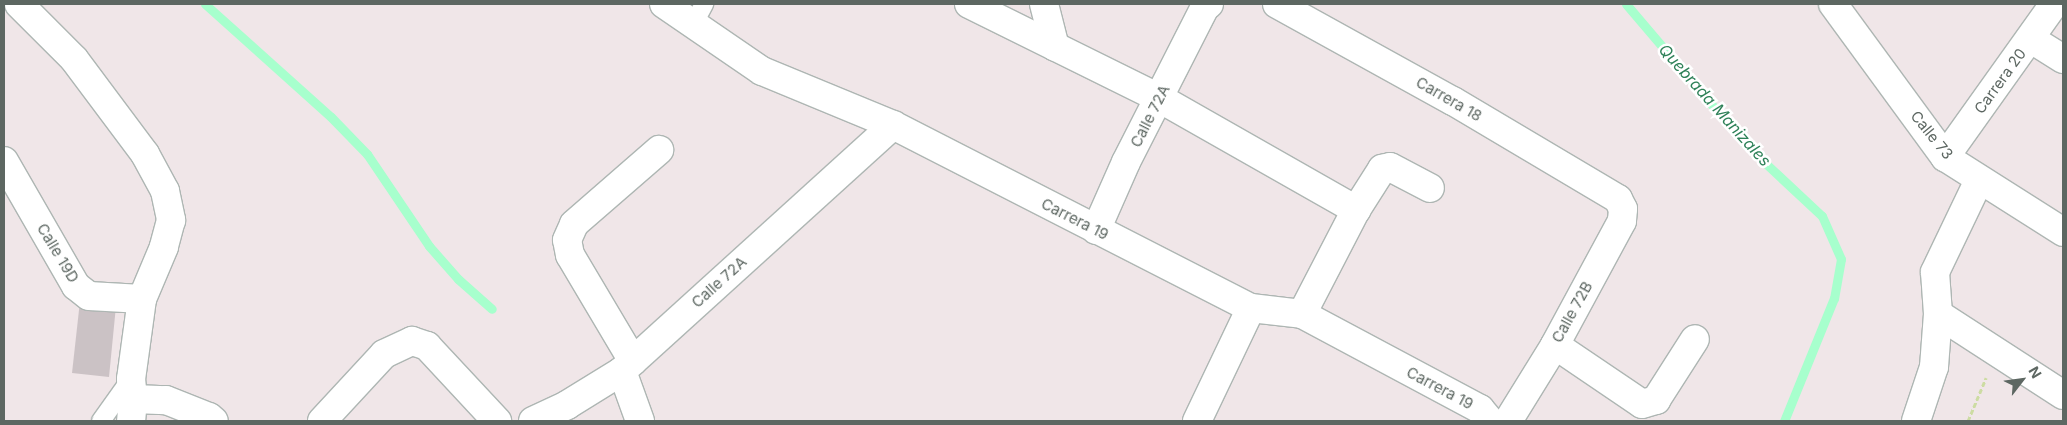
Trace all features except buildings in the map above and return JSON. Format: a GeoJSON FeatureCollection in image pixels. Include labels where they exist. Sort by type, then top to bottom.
{"type":"FeatureCollection","features":[{"type":"Feature","properties":{"kind":"street"},"geometry":{"type":"LineString","coordinates":[[18,4],[74,59],[145,154],[165,191],[171,220],[164,247],[142,299],[132,400],[166,400],[214,421]]}},
{"type":"Feature","properties":{"kind":"street","name":"Carrera 19"},"geometry":{"type":"LineString","coordinates":[[664,4],[699,14],[762,71],[893,125],[1251,308],[1302,314],[1480,409],[1490,421]]}},
{"type":"Feature","properties":{"kind":"street"},"geometry":{"type":"LineString","coordinates":[[969,4],[1159,98],[1356,210]]}},
{"type":"Feature","properties":{"kind":"street"},"geometry":{"type":"LineString","coordinates":[[1044,4],[1055,48]]}},
{"type":"Feature","properties":{"kind":"street","name":"Carrera 18"},"geometry":{"type":"LineString","coordinates":[[1277,4],[1453,101],[1618,198]]}},
{"type":"Feature","properties":{"kind":"street","name":"Calle 73"},"geometry":{"type":"LineString","coordinates":[[1833,4],[1945,157],[2063,232]]}},
{"type":"Feature","properties":{"kind":"street","name":"Carrera 20"},"geometry":{"type":"LineString","coordinates":[[1945,157],[2031,39],[2054,4]]}},
{"type":"Feature","properties":{"kind":"street","name":"Calle 72A"},"geometry":{"type":"LineString","coordinates":[[1096,230],[1126,162],[1205,5]]}},
{"type":"Feature","properties":{"kind":"street"},"geometry":{"type":"LineString","coordinates":[[2031,39],[2063,60]]}},
{"type":"Feature","properties":{"kind":"street","name":"Calle 72A"},"geometry":{"type":"LineString","coordinates":[[533,421],[567,405],[627,366],[893,125]]}},
{"type":"Feature","properties":{"kind":"street"},"geometry":{"type":"LineString","coordinates":[[640,421],[627,366],[570,255],[567,240],[574,224],[660,150]]}},
{"type":"Feature","properties":{"kind":"street","name":"Calle 19D"},"geometry":{"type":"LineString","coordinates":[[4,161],[76,286],[89,296],[142,299]]}},
{"type":"Feature","properties":{"kind":"street"},"geometry":{"type":"LineString","coordinates":[[1302,314],[1356,210],[1382,169],[1390,166],[1430,188]]}},
{"type":"Feature","properties":{"kind":"street"},"geometry":{"type":"LineString","coordinates":[[1916,421],[1934,367],[1938,314],[1935,272],[1979,180]]}},
{"type":"Feature","properties":{"kind":"street","name":"Calle 72B"},"geometry":{"type":"LineString","coordinates":[[1508,421],[1554,345],[1622,221],[1624,209],[1618,198]]}},
{"type":"Feature","properties":{"kind":"street"},"geometry":{"type":"LineString","coordinates":[[1197,421],[1251,308]]}},
{"type":"Feature","properties":{"kind":"street"},"geometry":{"type":"LineString","coordinates":[[1938,314],[2063,395]]}},
{"type":"Feature","properties":{"kind":"street"},"geometry":{"type":"LineString","coordinates":[[1554,345],[1642,404],[1656,400],[1695,339]]}},
{"type":"Feature","properties":{"kind":"street"},"geometry":{"type":"LineString","coordinates":[[322,421],[384,354],[412,341],[427,346],[497,421]]}},
{"type":"Feature","properties":{"kind":"lane"},"geometry":{"type":"LineString","coordinates":[[101,421],[132,400]]}},
{"type":"Feature","properties":{"kind":"path"},"geometry":{"type":"LineString","coordinates":[[1968,421],[1997,352]]}},
{"type":"Feature","properties":{"kind":"waterway"},"geometry":{"type":"LineString","coordinates":[[205,4],[331,117],[367,154],[429,246],[458,279],[492,309]]}},
{"type":"Feature","properties":{"kind":"waterway","name":"Quebrada Manizales"},"geometry":{"type":"LineString","coordinates":[[1626,4],[1746,145],[1822,216],[1841,259],[1834,298],[1784,421]]}}]}
